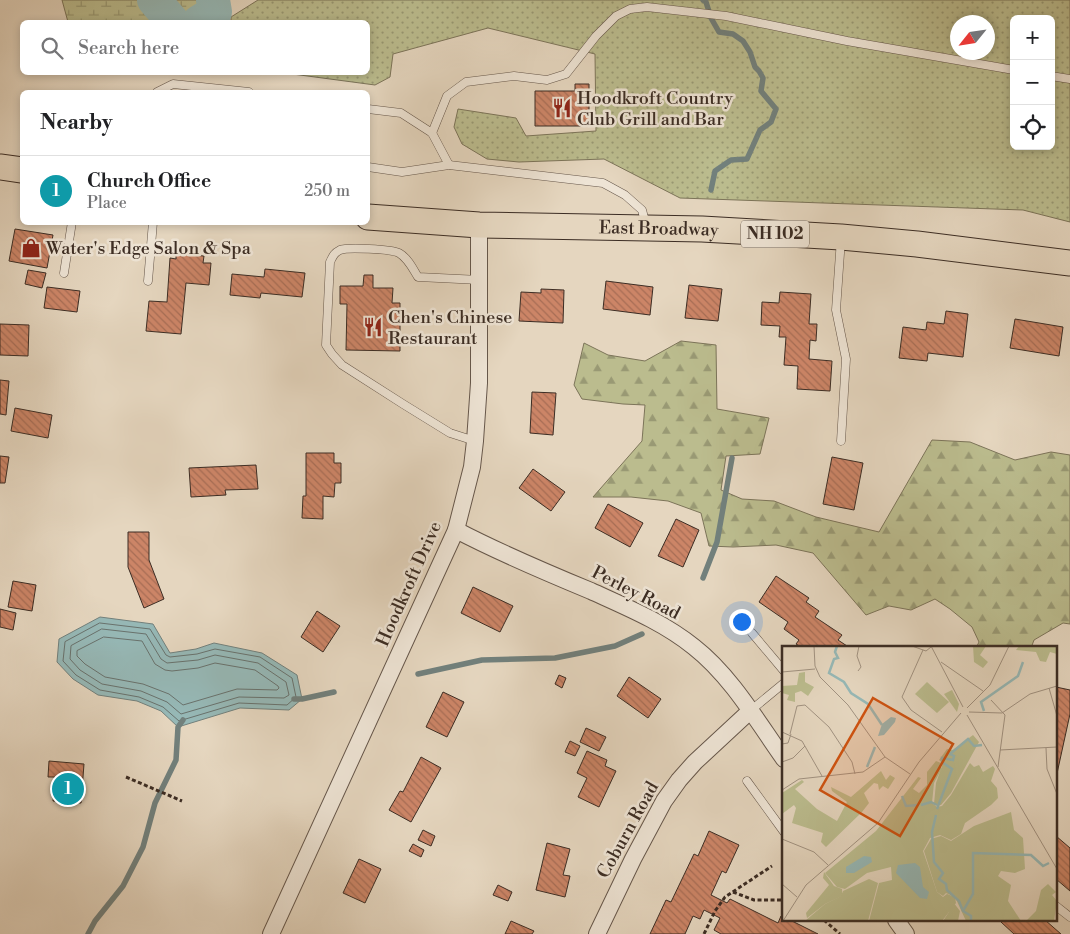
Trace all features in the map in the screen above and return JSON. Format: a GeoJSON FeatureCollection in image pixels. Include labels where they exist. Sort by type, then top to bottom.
{"type":"FeatureCollection","features":[{"type":"Feature","properties":{"kind":"main road"},"geometry":{"type":"LineString","coordinates":[[0,167],[20,170]]}},
{"type":"Feature","properties":{"kind":"main road","name":"East Broadway"},"geometry":{"type":"LineString","coordinates":[[370,217],[479,225],[702,229],[841,237],[917,244],[1070,263]]}},
{"type":"Feature","properties":{"kind":"street","name":"Hoodkroft Drive"},"geometry":{"type":"LineString","coordinates":[[271,934],[456,530],[472,467],[476,441],[479,383],[479,225]]}},
{"type":"Feature","properties":{"kind":"street","name":"Perley Road"},"geometry":{"type":"LineString","coordinates":[[456,530],[483,544],[628,608],[675,634],[694,647],[731,685],[782,756]]}},
{"type":"Feature","properties":{"kind":"street","name":"Coburn Road"},"geometry":{"type":"LineString","coordinates":[[597,934],[633,859],[664,801],[695,762],[750,711]]}},
{"type":"Feature","properties":{"kind":"street"},"geometry":{"type":"LineString","coordinates":[[897,922],[906,934]]}},
{"type":"Feature","properties":{"kind":"lane"},"geometry":{"type":"LineString","coordinates":[[432,133],[447,96],[466,82],[514,76],[547,80],[566,74],[596,36],[616,16],[630,9],[648,7],[726,16],[884,48],[1010,69]]}},
{"type":"Feature","properties":{"kind":"lane"},"geometry":{"type":"LineString","coordinates":[[1055,77],[1070,79]]}},
{"type":"Feature","properties":{"kind":"lane"},"geometry":{"type":"LineString","coordinates":[[161,90],[173,84],[230,90]]}},
{"type":"Feature","properties":{"kind":"lane"},"geometry":{"type":"LineString","coordinates":[[370,109],[401,113],[432,133],[448,166]]}},
{"type":"Feature","properties":{"kind":"lane"},"geometry":{"type":"LineString","coordinates":[[370,167],[402,172],[448,166],[603,183],[625,195],[642,210],[646,228]]}},
{"type":"Feature","properties":{"kind":"lane"},"geometry":{"type":"LineString","coordinates":[[64,273],[72,225]]}},
{"type":"Feature","properties":{"kind":"lane"},"geometry":{"type":"LineString","coordinates":[[148,281],[153,225]]}},
{"type":"Feature","properties":{"kind":"lane"},"geometry":{"type":"LineString","coordinates":[[841,237],[836,310],[846,359],[841,441]]}},
{"type":"Feature","properties":{"kind":"lane"},"geometry":{"type":"LineString","coordinates":[[476,441],[450,433],[395,399],[342,365],[326,345],[330,262],[334,253],[342,249],[398,252],[405,257],[418,278],[480,280]]}},
{"type":"Feature","properties":{"kind":"lane"},"geometry":{"type":"LineString","coordinates":[[752,633],[782,669]]}},
{"type":"Feature","properties":{"kind":"lane"},"geometry":{"type":"LineString","coordinates":[[750,711],[782,685]]}},
{"type":"Feature","properties":{"kind":"lane"},"geometry":{"type":"LineString","coordinates":[[747,781],[782,829]]}},
{"type":"Feature","properties":{"kind":"lane"},"geometry":{"type":"LineString","coordinates":[[1058,908],[1070,918]]}},
{"type":"Feature","properties":{"kind":"path"},"geometry":{"type":"LineString","coordinates":[[126,777],[182,801]]}},
{"type":"Feature","properties":{"kind":"path"},"geometry":{"type":"LineString","coordinates":[[704,934],[720,903],[772,866]]}},
{"type":"Feature","properties":{"kind":"path"},"geometry":{"type":"LineString","coordinates":[[733,892],[754,900],[782,900]]}},
{"type":"Feature","properties":{"kind":"path"},"geometry":{"type":"LineString","coordinates":[[826,922],[840,934]]}},
{"type":"Feature","properties":{"kind":"green space"},"geometry":{"type":"Polygon","coordinates":[[[62,0],[212,0],[210,20],[67,20],[62,0]]]}},
{"type":"Feature","properties":{"kind":"green space"},"geometry":{"type":"Polygon","coordinates":[[[258,0],[1070,0],[1070,222],[1023,210],[680,198],[604,159],[519,162],[487,159],[462,144],[454,127],[458,109],[516,118],[526,136],[596,131],[595,54],[488,28],[393,54],[390,77],[375,85],[300,75],[370,75],[370,20],[231,20],[231,17],[258,0]]]}},
{"type":"Feature","properties":{"kind":"green space"},"geometry":{"type":"Polygon","coordinates":[[[681,341],[716,345],[717,409],[769,418],[760,454],[726,456],[721,490],[742,499],[774,501],[816,517],[879,532],[932,440],[970,442],[1015,460],[1051,452],[1070,455],[1070,624],[1063,623],[1034,640],[1032,646],[977,646],[979,642],[972,627],[935,599],[911,610],[889,606],[866,615],[813,553],[776,545],[709,546],[701,513],[668,501],[631,497],[593,497],[642,441],[645,405],[582,399],[574,385],[584,343],[608,355],[645,361],[681,341]]]}},
{"type":"Feature","properties":{"kind":"water"},"geometry":{"type":"Polygon","coordinates":[[[100,617],[153,624],[170,653],[196,649],[214,643],[262,653],[297,675],[302,699],[289,710],[240,708],[178,727],[161,711],[137,701],[98,695],[73,679],[57,662],[59,639],[100,617]]]}},
{"type":"Feature","properties":{"kind":"building","name":"Hoodkroft Country Club Grill and Bar"},"geometry":{"type":"Polygon","coordinates":[[[575,84],[589,84],[589,126],[535,126],[535,91],[575,91],[575,84]]]}},
{"type":"Feature","properties":{"kind":"building","name":"Water's Edge Salon & Spa"},"geometry":{"type":"Polygon","coordinates":[[[15,229],[53,235],[47,268],[9,261],[15,229]]]}},
{"type":"Feature","properties":{"kind":"building"},"geometry":{"type":"Polygon","coordinates":[[[176,254],[204,256],[203,263],[211,263],[209,285],[186,283],[181,334],[146,331],[149,301],[167,302],[170,258],[176,259],[176,254]]]}},
{"type":"Feature","properties":{"kind":"building"},"geometry":{"type":"Polygon","coordinates":[[[265,269],[305,273],[302,297],[261,293],[260,298],[230,295],[232,274],[264,277],[265,269]]]}},
{"type":"Feature","properties":{"kind":"building"},"geometry":{"type":"Polygon","coordinates":[[[28,270],[46,273],[42,288],[25,284],[28,270]]]}},
{"type":"Feature","properties":{"kind":"building","name":"Chen's Chinese Restaurant"},"geometry":{"type":"Polygon","coordinates":[[[364,275],[373,275],[373,288],[393,288],[392,303],[400,303],[400,351],[346,350],[347,304],[340,304],[340,286],[363,286],[364,275]]]}},
{"type":"Feature","properties":{"kind":"building"},"geometry":{"type":"Polygon","coordinates":[[[606,281],[653,287],[650,315],[603,309],[606,281]]]}},
{"type":"Feature","properties":{"kind":"building"},"geometry":{"type":"Polygon","coordinates":[[[689,285],[722,289],[718,321],[685,318],[689,285]]]}},
{"type":"Feature","properties":{"kind":"building"},"geometry":{"type":"Polygon","coordinates":[[[47,287],[80,291],[77,312],[44,308],[47,287]]]}},
{"type":"Feature","properties":{"kind":"building"},"geometry":{"type":"Polygon","coordinates":[[[541,289],[564,290],[563,323],[519,321],[521,292],[541,293],[541,289]]]}},
{"type":"Feature","properties":{"kind":"building"},"geometry":{"type":"Polygon","coordinates":[[[780,292],[811,294],[809,324],[817,324],[816,341],[810,340],[809,359],[832,361],[830,391],[797,389],[798,366],[784,365],[786,337],[779,337],[780,326],[761,325],[762,302],[779,303],[780,292]]]}},
{"type":"Feature","properties":{"kind":"building"},"geometry":{"type":"Polygon","coordinates":[[[946,311],[968,314],[963,357],[928,353],[927,361],[899,358],[903,327],[926,330],[927,322],[944,324],[946,311]]]}},
{"type":"Feature","properties":{"kind":"building"},"geometry":{"type":"Polygon","coordinates":[[[1015,319],[1063,327],[1059,356],[1010,348],[1015,319]]]}},
{"type":"Feature","properties":{"kind":"building"},"geometry":{"type":"Polygon","coordinates":[[[0,324],[29,325],[28,356],[0,355],[0,324]]]}},
{"type":"Feature","properties":{"kind":"building"},"geometry":{"type":"Polygon","coordinates":[[[0,380],[9,381],[6,415],[0,414],[0,380]]]}},
{"type":"Feature","properties":{"kind":"building"},"geometry":{"type":"Polygon","coordinates":[[[532,392],[556,393],[553,435],[530,433],[532,392]]]}},
{"type":"Feature","properties":{"kind":"building"},"geometry":{"type":"Polygon","coordinates":[[[15,408],[52,415],[48,438],[11,431],[15,408]]]}},
{"type":"Feature","properties":{"kind":"building"},"geometry":{"type":"Polygon","coordinates":[[[306,453],[334,453],[334,463],[341,463],[341,483],[335,483],[334,497],[323,496],[323,519],[302,518],[303,496],[306,496],[306,453]]]}},
{"type":"Feature","properties":{"kind":"building"},"geometry":{"type":"Polygon","coordinates":[[[0,456],[9,457],[5,483],[0,483],[0,456]]]}},
{"type":"Feature","properties":{"kind":"building"},"geometry":{"type":"Polygon","coordinates":[[[832,457],[863,463],[854,510],[823,504],[832,457]]]}},
{"type":"Feature","properties":{"kind":"building"},"geometry":{"type":"Polygon","coordinates":[[[256,465],[258,489],[225,490],[226,495],[191,497],[189,468],[256,465]]]}},
{"type":"Feature","properties":{"kind":"building"},"geometry":{"type":"Polygon","coordinates":[[[533,469],[565,492],[551,511],[519,488],[533,469]]]}},
{"type":"Feature","properties":{"kind":"building"},"geometry":{"type":"Polygon","coordinates":[[[608,504],[643,523],[630,547],[595,528],[608,504]]]}},
{"type":"Feature","properties":{"kind":"building"},"geometry":{"type":"Polygon","coordinates":[[[676,519],[699,530],[683,567],[658,556],[676,519]]]}},
{"type":"Feature","properties":{"kind":"building"},"geometry":{"type":"Polygon","coordinates":[[[128,532],[149,532],[149,560],[164,599],[144,608],[128,567],[128,532]]]}},
{"type":"Feature","properties":{"kind":"building"},"geometry":{"type":"Polygon","coordinates":[[[776,576],[809,598],[806,602],[819,611],[815,617],[842,635],[838,640],[847,646],[800,646],[796,644],[799,640],[784,629],[788,622],[759,602],[776,576]]]}},
{"type":"Feature","properties":{"kind":"building"},"geometry":{"type":"Polygon","coordinates":[[[13,581],[36,585],[32,611],[8,607],[13,581]]]}},
{"type":"Feature","properties":{"kind":"building"},"geometry":{"type":"Polygon","coordinates":[[[473,587],[513,606],[500,632],[461,613],[473,587]]]}},
{"type":"Feature","properties":{"kind":"building"},"geometry":{"type":"Polygon","coordinates":[[[0,609],[16,613],[13,630],[0,627],[0,609]]]}},
{"type":"Feature","properties":{"kind":"building"},"geometry":{"type":"Polygon","coordinates":[[[317,611],[340,626],[323,652],[301,637],[317,611]]]}},
{"type":"Feature","properties":{"kind":"building"},"geometry":{"type":"Polygon","coordinates":[[[559,675],[566,678],[562,688],[555,684],[559,675]]]}},
{"type":"Feature","properties":{"kind":"building"},"geometry":{"type":"Polygon","coordinates":[[[629,677],[661,699],[648,718],[617,696],[629,677]]]}},
{"type":"Feature","properties":{"kind":"building"},"geometry":{"type":"Polygon","coordinates":[[[1058,687],[1070,690],[1070,714],[1058,769],[1058,687]]]}},
{"type":"Feature","properties":{"kind":"building"},"geometry":{"type":"Polygon","coordinates":[[[443,692],[464,702],[447,737],[426,727],[443,692]]]}},
{"type":"Feature","properties":{"kind":"building"},"geometry":{"type":"Polygon","coordinates":[[[586,728],[606,737],[599,751],[580,742],[586,728]]]}},
{"type":"Feature","properties":{"kind":"building"},"geometry":{"type":"Polygon","coordinates":[[[570,741],[580,746],[575,756],[565,752],[570,741]]]}},
{"type":"Feature","properties":{"kind":"building"},"geometry":{"type":"Polygon","coordinates":[[[587,751],[607,760],[605,766],[616,771],[599,807],[578,797],[587,778],[577,773],[587,751]]]}},
{"type":"Feature","properties":{"kind":"building"},"geometry":{"type":"Polygon","coordinates":[[[421,757],[441,768],[411,822],[389,810],[400,791],[403,792],[421,757]]]}},
{"type":"Feature","properties":{"kind":"building"},"geometry":{"type":"Polygon","coordinates":[[[49,761],[84,764],[81,803],[53,801],[55,777],[48,777],[49,761]]]}},
{"type":"Feature","properties":{"kind":"building"},"geometry":{"type":"Polygon","coordinates":[[[423,830],[435,836],[431,846],[418,840],[423,830]]]}},
{"type":"Feature","properties":{"kind":"building"},"geometry":{"type":"Polygon","coordinates":[[[709,831],[739,845],[726,873],[722,871],[711,895],[727,903],[730,899],[778,923],[782,916],[782,922],[794,922],[818,934],[721,934],[714,930],[720,918],[704,910],[700,919],[693,916],[685,934],[650,934],[666,900],[671,902],[694,854],[698,856],[709,831]]]}},
{"type":"Feature","properties":{"kind":"building"},"geometry":{"type":"Polygon","coordinates":[[[1058,838],[1070,848],[1070,891],[1058,881],[1058,838]]]}},
{"type":"Feature","properties":{"kind":"building"},"geometry":{"type":"Polygon","coordinates":[[[547,843],[570,849],[563,875],[570,876],[565,897],[536,890],[547,843]]]}},
{"type":"Feature","properties":{"kind":"building"},"geometry":{"type":"Polygon","coordinates":[[[413,844],[424,850],[421,857],[409,851],[413,844]]]}},
{"type":"Feature","properties":{"kind":"building"},"geometry":{"type":"Polygon","coordinates":[[[359,859],[381,869],[365,903],[343,893],[359,859]]]}},
{"type":"Feature","properties":{"kind":"building"},"geometry":{"type":"Polygon","coordinates":[[[498,885],[512,892],[508,901],[493,895],[498,885]]]}},
{"type":"Feature","properties":{"kind":"building"},"geometry":{"type":"Polygon","coordinates":[[[511,921],[534,931],[532,934],[505,934],[511,921]]]}},
{"type":"Feature","properties":{"kind":"building"},"geometry":{"type":"Polygon","coordinates":[[[1001,922],[1047,922],[1061,934],[1014,934],[1001,922]]]}},
{"type":"Feature","properties":{"kind":"waterway"},"geometry":{"type":"LineString","coordinates":[[154,0],[171,20]]}},
{"type":"Feature","properties":{"kind":"waterway"},"geometry":{"type":"LineString","coordinates":[[202,20],[215,12],[213,0]]}},
{"type":"Feature","properties":{"kind":"waterway"},"geometry":{"type":"LineString","coordinates":[[703,0],[706,2],[711,18],[719,32],[733,34],[743,41],[750,52],[755,67],[763,78],[761,91],[776,109],[771,122],[760,130],[747,159],[731,160],[715,171],[711,190]]}},
{"type":"Feature","properties":{"kind":"waterway"},"geometry":{"type":"LineString","coordinates":[[703,578],[717,542],[732,458]]}},
{"type":"Feature","properties":{"kind":"waterway"},"geometry":{"type":"LineString","coordinates":[[418,674],[482,660],[555,658],[615,646],[642,634]]}},
{"type":"Feature","properties":{"kind":"waterway"},"geometry":{"type":"LineString","coordinates":[[294,699],[334,692]]}},
{"type":"Feature","properties":{"kind":"waterway"},"geometry":{"type":"LineString","coordinates":[[88,934],[95,921],[123,886],[143,847],[155,803],[176,760],[178,727],[183,720]]}},
{"type":"Feature","properties":{"kind":"place","name":"Hoodkroft Country Club Grill and Bar"},"geometry":{"type":"Point","coordinates":[562,108]}},
{"type":"Feature","properties":{"kind":"place","name":"Water's Edge Salon & Spa"},"geometry":{"type":"Point","coordinates":[31,248]}},
{"type":"Feature","properties":{"kind":"place","name":"Chen's Chinese Restaurant"},"geometry":{"type":"Point","coordinates":[373,327]}},
{"type":"Feature","properties":{"kind":"place","name":"Church Office"},"geometry":{"type":"Point","coordinates":[68,789]}}]}
